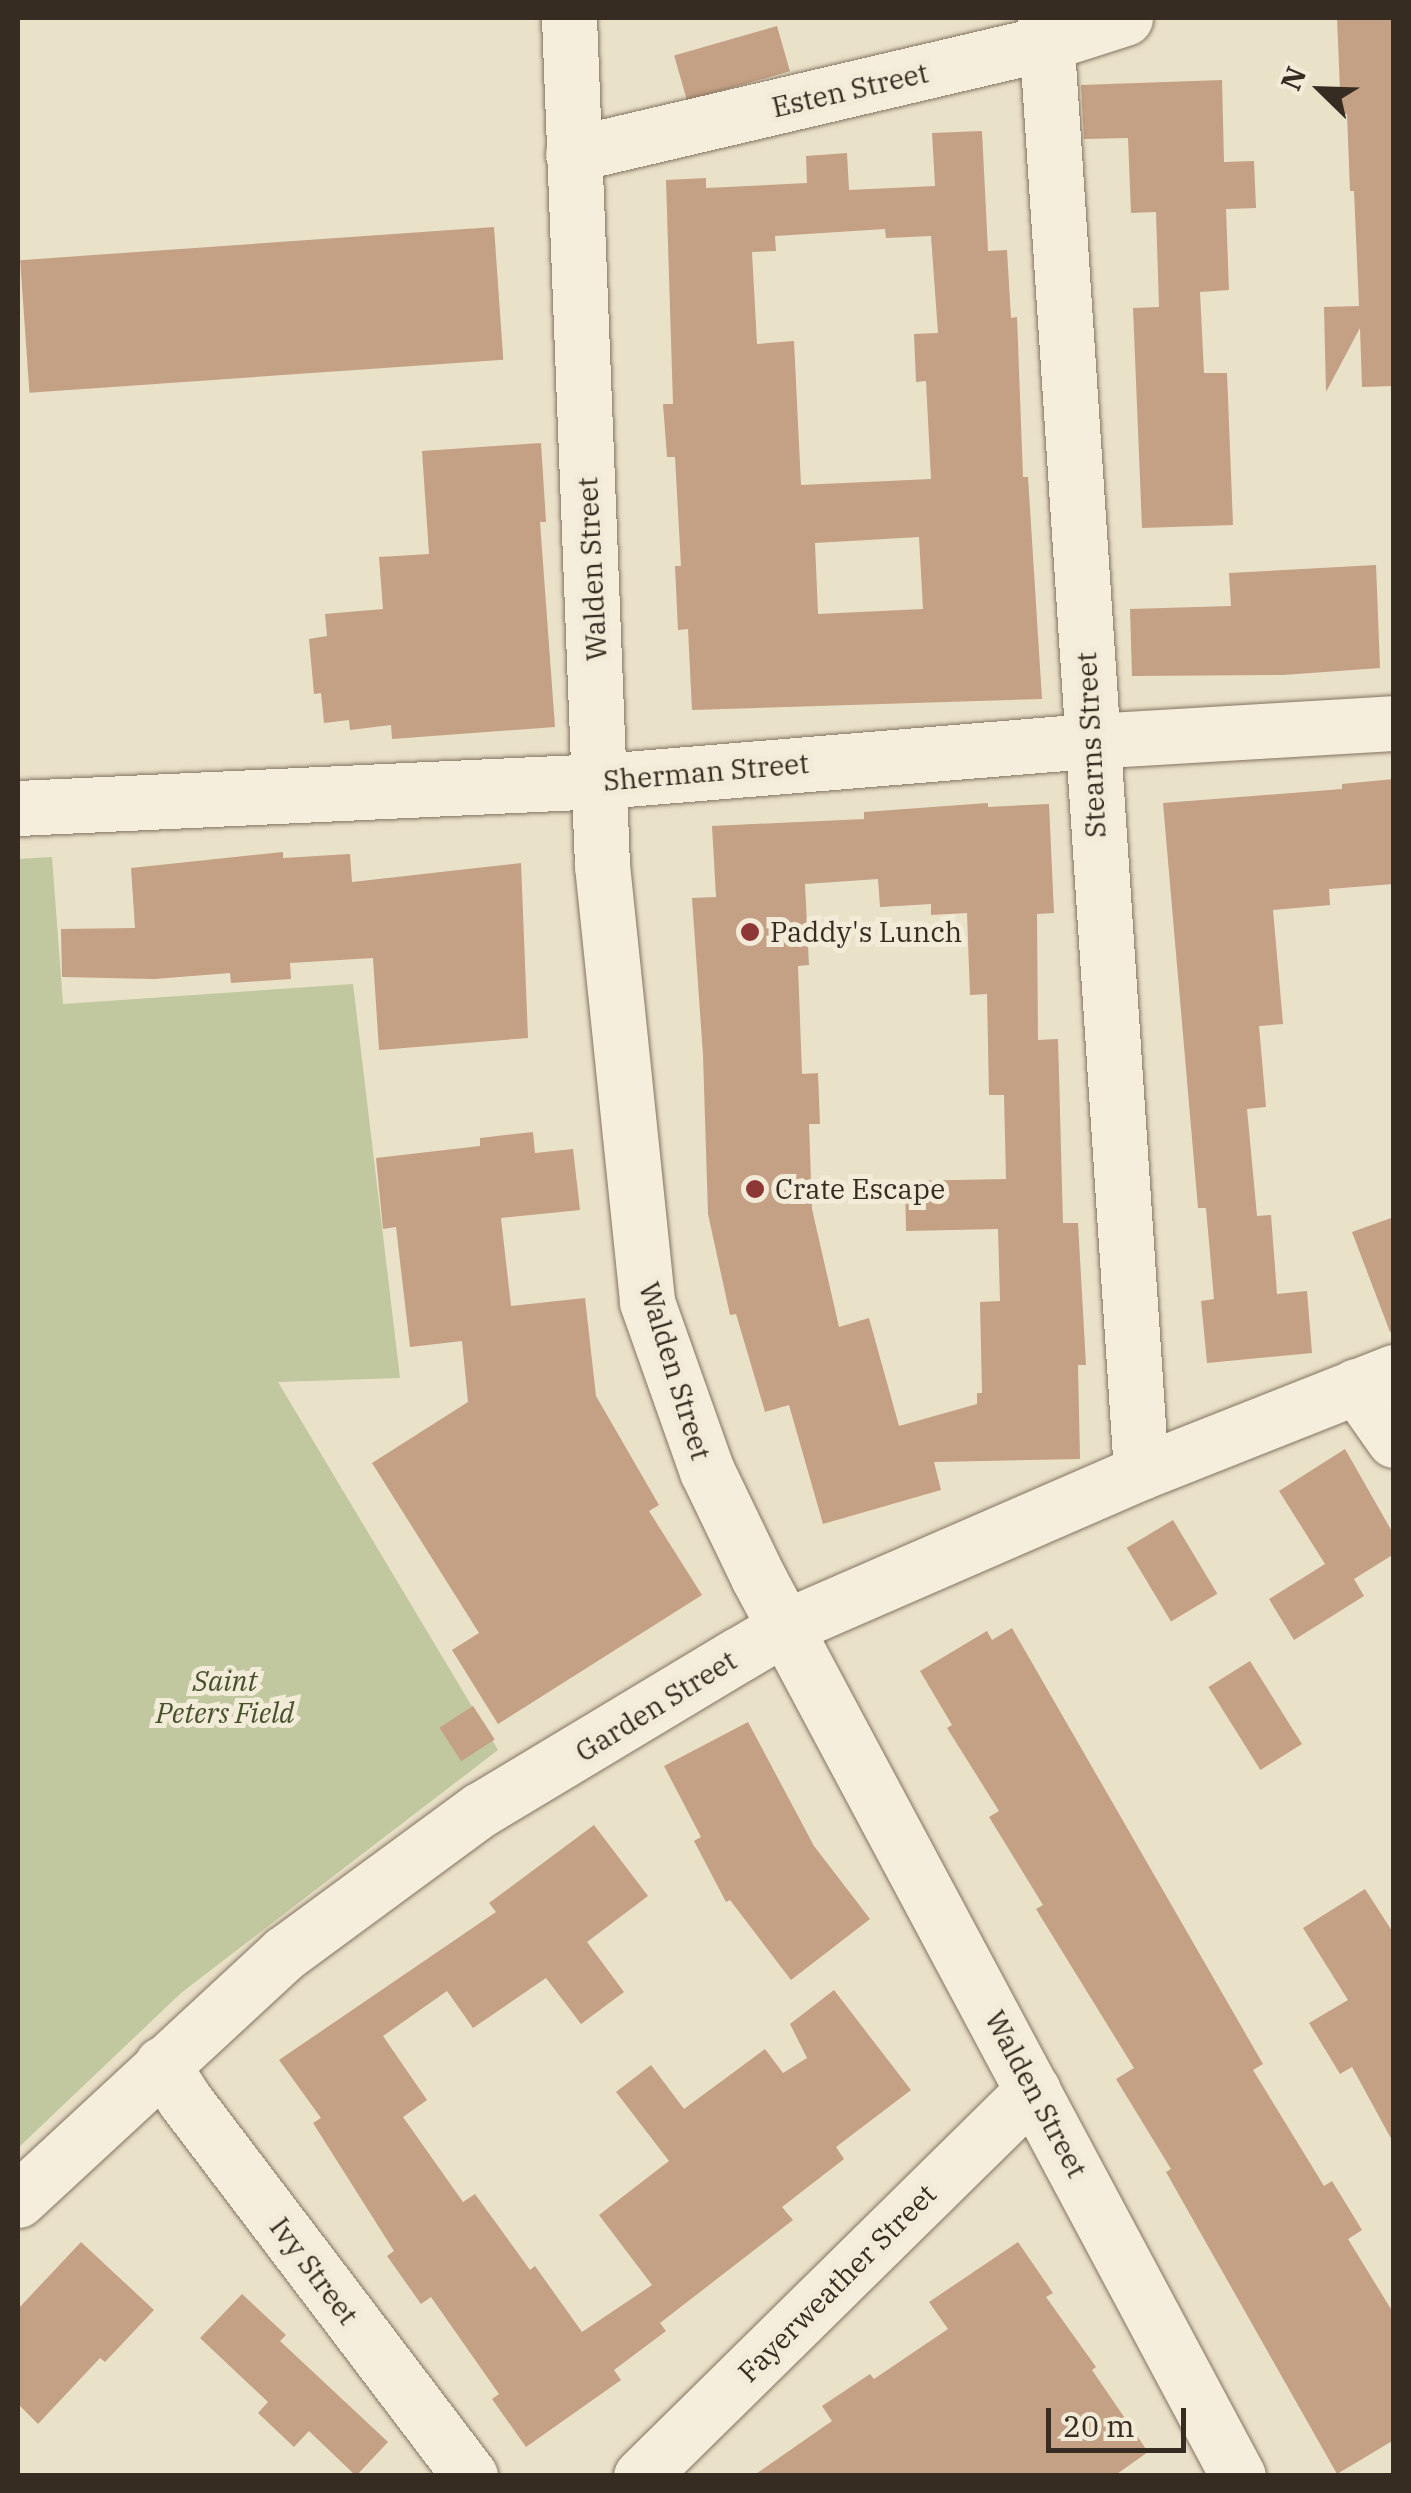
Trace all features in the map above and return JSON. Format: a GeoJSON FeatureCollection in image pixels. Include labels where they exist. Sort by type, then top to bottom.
{"type":"FeatureCollection","features":[{"type":"Feature","properties":{"kind":"street","name":"Walden Street"},"geometry":{"type":"LineString","coordinates":[[569,18],[602,781],[602,865],[648,1302],[707,1471],[1238,2476]]}},
{"type":"Feature","properties":{"kind":"street","name":"Esten Street"},"geometry":{"type":"LineString","coordinates":[[573,154],[1046,30],[1125,18]]}},
{"type":"Feature","properties":{"kind":"street","name":"Stearns Street"},"geometry":{"type":"LineString","coordinates":[[1046,30],[1141,1472]]}},
{"type":"Feature","properties":{"kind":"street","name":"Sherman Street"},"geometry":{"type":"LineString","coordinates":[[18,808],[602,781],[1091,741],[1394,723]]}},
{"type":"Feature","properties":{"kind":"street","name":"Garden Street"},"geometry":{"type":"LineString","coordinates":[[18,2200],[286,1952],[480,1810],[787,1626],[1141,1472],[1375,1379]]}},
{"type":"Feature","properties":{"kind":"street"},"geometry":{"type":"LineString","coordinates":[[1375,1379],[1394,1440]]}},
{"type":"Feature","properties":{"kind":"street","name":"Ivy Street"},"geometry":{"type":"LineString","coordinates":[[162,2064],[196,2115],[470,2476]]}},
{"type":"Feature","properties":{"kind":"street","name":"Fayerweather Street"},"geometry":{"type":"LineString","coordinates":[[641,2476],[1032,2090]]}},
{"type":"Feature","properties":{"kind":"green space","name":"Saint Peters Field"},"geometry":{"type":"Polygon","coordinates":[[[52,857],[63,1004],[353,984],[400,1378],[278,1382],[498,1750],[181,1993],[18,2148],[18,859],[52,857]]]}},
{"type":"Feature","properties":{"kind":"building"},"geometry":{"type":"Polygon","coordinates":[[[1337,18],[1394,18],[1394,386],[1362,387],[1360,328],[1326,392],[1324,307],[1359,306],[1354,191],[1350,191],[1347,114],[1341,114],[1337,18]]]}},
{"type":"Feature","properties":{"kind":"building"},"geometry":{"type":"Polygon","coordinates":[[[777,26],[790,71],[687,101],[674,55],[777,26]]]}},
{"type":"Feature","properties":{"kind":"building"},"geometry":{"type":"Polygon","coordinates":[[[1222,80],[1224,162],[1254,161],[1256,208],[1226,209],[1229,290],[1200,292],[1204,373],[1227,373],[1233,525],[1142,528],[1133,308],[1159,307],[1156,212],[1131,213],[1128,138],[1084,139],[1081,85],[1222,80]]]}},
{"type":"Feature","properties":{"kind":"building"},"geometry":{"type":"Polygon","coordinates":[[[982,131],[988,251],[1007,250],[1011,318],[1017,317],[1023,477],[1028,477],[1042,699],[692,710],[688,629],[678,630],[675,566],[681,566],[675,457],[667,457],[663,404],[673,404],[666,180],[706,178],[706,188],[807,183],[806,156],[847,153],[849,190],[935,186],[932,133],[982,131]],[[885,229],[775,236],[776,251],[752,252],[757,344],[794,341],[801,485],[931,479],[926,381],[916,382],[914,334],[938,333],[931,236],[886,238],[885,229]],[[919,537],[815,543],[818,614],[923,609],[919,537]]]}},
{"type":"Feature","properties":{"kind":"building"},"geometry":{"type":"Polygon","coordinates":[[[494,227],[503,360],[29,393],[20,260],[494,227]]]}},
{"type":"Feature","properties":{"kind":"building"},"geometry":{"type":"Polygon","coordinates":[[[541,443],[546,522],[540,522],[555,727],[392,739],[391,725],[350,730],[349,720],[324,723],[321,693],[314,694],[309,639],[327,636],[325,614],[383,609],[379,557],[429,554],[422,451],[541,443]]]}},
{"type":"Feature","properties":{"kind":"building"},"geometry":{"type":"Polygon","coordinates":[[[1376,565],[1380,668],[1283,675],[1132,676],[1130,609],[1231,606],[1229,573],[1376,565]]]}},
{"type":"Feature","properties":{"kind":"building"},"geometry":{"type":"Polygon","coordinates":[[[1394,779],[1394,884],[1329,889],[1330,905],[1273,910],[1283,1024],[1259,1026],[1266,1107],[1247,1109],[1257,1216],[1271,1215],[1277,1294],[1307,1291],[1312,1353],[1207,1363],[1201,1301],[1214,1299],[1206,1208],[1198,1208],[1163,803],[1342,789],[1342,784],[1394,779]]]}},
{"type":"Feature","properties":{"kind":"building"},"geometry":{"type":"Polygon","coordinates":[[[988,803],[988,807],[1049,804],[1054,913],[1037,914],[1038,1040],[1058,1039],[1063,1223],[1078,1223],[1086,1365],[1078,1365],[1080,1459],[934,1462],[941,1490],[823,1524],[789,1405],[765,1412],[736,1314],[730,1315],[708,1214],[703,1055],[692,898],[716,897],[712,826],[864,819],[864,812],[988,803]],[[878,879],[805,884],[809,965],[798,966],[802,1074],[818,1073],[820,1124],[809,1124],[812,1209],[839,1327],[869,1318],[899,1426],[977,1404],[977,1393],[982,1393],[980,1302],[1000,1301],[998,1229],[906,1231],[905,1181],[1006,1179],[1004,1095],[989,1095],[987,994],[970,995],[967,913],[931,915],[931,904],[880,907],[878,879]]]}},
{"type":"Feature","properties":{"kind":"building"},"geometry":{"type":"Polygon","coordinates":[[[283,852],[283,858],[350,854],[352,882],[521,863],[528,1038],[379,1050],[373,958],[290,963],[291,979],[231,983],[230,973],[154,979],[62,977],[61,929],[135,928],[131,868],[283,852]]]}},
{"type":"Feature","properties":{"kind":"building"},"geometry":{"type":"Polygon","coordinates":[[[533,1132],[535,1153],[573,1149],[580,1210],[501,1218],[511,1306],[585,1298],[596,1396],[659,1505],[649,1511],[702,1595],[498,1724],[452,1650],[479,1633],[372,1463],[468,1402],[462,1341],[410,1347],[396,1227],[383,1229],[376,1158],[480,1146],[480,1138],[533,1132]]]}},
{"type":"Feature","properties":{"kind":"building"},"geometry":{"type":"Polygon","coordinates":[[[1394,1217],[1394,1331],[1390,1332],[1352,1232],[1394,1217]]]}},
{"type":"Feature","properties":{"kind":"building"},"geometry":{"type":"Polygon","coordinates":[[[1345,1449],[1394,1535],[1394,1554],[1354,1579],[1364,1596],[1294,1640],[1269,1599],[1325,1564],[1279,1491],[1345,1449]]]}},
{"type":"Feature","properties":{"kind":"building"},"geometry":{"type":"Polygon","coordinates":[[[1173,1520],[1217,1594],[1171,1622],[1127,1548],[1173,1520]]]}},
{"type":"Feature","properties":{"kind":"building"},"geometry":{"type":"Polygon","coordinates":[[[1012,1628],[1263,2064],[1253,2070],[1324,2186],[1332,2181],[1362,2230],[1348,2239],[1394,2314],[1394,2440],[1337,2474],[1166,2172],[1171,2169],[1116,2079],[1134,2068],[1036,1909],[1043,1905],[989,1817],[999,1811],[947,1728],[952,1725],[920,1671],[987,1631],[992,1640],[1012,1628]]]}},
{"type":"Feature","properties":{"kind":"building"},"geometry":{"type":"Polygon","coordinates":[[[1250,1661],[1302,1744],[1260,1770],[1208,1687],[1250,1661]]]}},
{"type":"Feature","properties":{"kind":"building"},"geometry":{"type":"Polygon","coordinates":[[[473,1706],[495,1740],[461,1761],[439,1728],[473,1706]]]}},
{"type":"Feature","properties":{"kind":"building"},"geometry":{"type":"Polygon","coordinates":[[[748,1722],[814,1846],[870,1919],[791,1980],[730,1900],[726,1902],[694,1841],[701,1837],[664,1766],[748,1722]]]}},
{"type":"Feature","properties":{"kind":"building"},"geometry":{"type":"Polygon","coordinates":[[[594,1825],[648,1896],[587,1942],[624,1992],[581,2024],[546,1978],[473,2028],[447,1991],[383,2036],[427,2100],[403,2117],[463,2202],[475,2194],[530,2270],[535,2266],[582,2332],[652,2285],[599,2215],[669,2161],[616,2092],[651,2065],[684,2109],[765,2049],[783,2073],[807,2058],[790,2024],[834,1990],[911,2090],[836,2147],[844,2159],[782,2207],[793,2220],[660,2323],[666,2331],[614,2370],[621,2380],[526,2447],[492,2399],[499,2394],[431,2297],[421,2304],[387,2256],[394,2251],[313,2123],[321,2118],[279,2060],[496,1912],[489,1903],[594,1825]]]}},
{"type":"Feature","properties":{"kind":"building"},"geometry":{"type":"Polygon","coordinates":[[[1365,1889],[1394,1934],[1394,2144],[1352,2067],[1340,2074],[1309,2023],[1348,2000],[1303,1928],[1365,1889]]]}},
{"type":"Feature","properties":{"kind":"building"},"geometry":{"type":"Polygon","coordinates":[[[81,2242],[154,2310],[105,2362],[100,2358],[38,2424],[18,2404],[18,2309],[81,2242]]]}},
{"type":"Feature","properties":{"kind":"building"},"geometry":{"type":"Polygon","coordinates":[[[1018,2242],[1053,2293],[1046,2297],[1096,2367],[1092,2370],[1148,2452],[1114,2476],[753,2476],[832,2421],[822,2406],[870,2374],[874,2379],[948,2329],[929,2302],[1018,2242]]]}},
{"type":"Feature","properties":{"kind":"building"},"geometry":{"type":"Polygon","coordinates":[[[242,2294],[286,2335],[280,2341],[388,2442],[356,2476],[309,2431],[294,2447],[258,2413],[268,2402],[200,2338],[242,2294]]]}},
{"type":"Feature","properties":{"kind":"place","name":"Paddy's Lunch"},"geometry":{"type":"Point","coordinates":[750,932]}},
{"type":"Feature","properties":{"kind":"place","name":"Crate Escape"},"geometry":{"type":"Point","coordinates":[755,1189]}}]}
